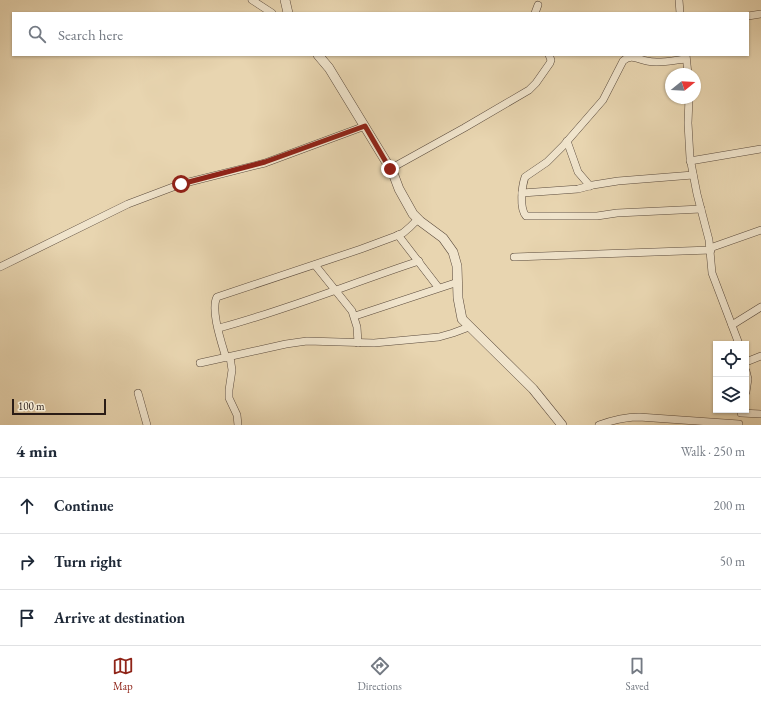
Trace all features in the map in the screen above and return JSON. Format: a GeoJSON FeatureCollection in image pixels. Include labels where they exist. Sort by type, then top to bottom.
{"type":"FeatureCollection","features":[{"type":"Feature","properties":{"kind":"street"},"geometry":{"type":"LineString","coordinates":[[252,0],[270,12]]}},
{"type":"Feature","properties":{"kind":"street"},"geometry":{"type":"LineString","coordinates":[[285,0],[288,12]]}},
{"type":"Feature","properties":{"kind":"street"},"geometry":{"type":"LineString","coordinates":[[679,0],[680,12]]}},
{"type":"Feature","properties":{"kind":"street"},"geometry":{"type":"LineString","coordinates":[[535,12],[538,5]]}},
{"type":"Feature","properties":{"kind":"street"},"geometry":{"type":"LineString","coordinates":[[749,16],[761,14]]}},
{"type":"Feature","properties":{"kind":"street"},"geometry":{"type":"LineString","coordinates":[[319,56],[365,126],[390,169],[413,214],[443,238],[449,245],[456,261],[458,298],[462,319],[532,388],[562,425]]}},
{"type":"Feature","properties":{"kind":"street"},"geometry":{"type":"LineString","coordinates":[[390,169],[529,90],[536,83],[550,63],[551,60],[549,56]]}},
{"type":"Feature","properties":{"kind":"street"},"geometry":{"type":"LineString","coordinates":[[687,68],[686,57],[654,62],[630,56],[626,58],[603,100],[547,162],[525,177],[522,193],[523,212],[526,216],[597,216],[617,213],[701,209]]}},
{"type":"Feature","properties":{"kind":"street"},"geometry":{"type":"LineString","coordinates":[[689,104],[688,139],[690,161],[708,232],[712,273],[738,341]]}},
{"type":"Feature","properties":{"kind":"street"},"geometry":{"type":"LineString","coordinates":[[0,267],[128,204],[181,184],[265,162],[365,126]]}},
{"type":"Feature","properties":{"kind":"street"},"geometry":{"type":"LineString","coordinates":[[567,141],[578,172],[590,186]]}},
{"type":"Feature","properties":{"kind":"street"},"geometry":{"type":"LineString","coordinates":[[690,161],[761,149]]}},
{"type":"Feature","properties":{"kind":"street"},"geometry":{"type":"LineString","coordinates":[[522,193],[578,189],[618,181],[693,175]]}},
{"type":"Feature","properties":{"kind":"street"},"geometry":{"type":"LineString","coordinates":[[238,425],[237,415],[229,398],[232,370],[219,328],[214,305],[217,297],[398,235],[410,227],[418,219]]}},
{"type":"Feature","properties":{"kind":"street"},"geometry":{"type":"LineString","coordinates":[[514,257],[710,249],[761,230]]}},
{"type":"Feature","properties":{"kind":"street"},"geometry":{"type":"LineString","coordinates":[[398,235],[438,288]]}},
{"type":"Feature","properties":{"kind":"street"},"geometry":{"type":"LineString","coordinates":[[219,328],[306,302],[419,261]]}},
{"type":"Feature","properties":{"kind":"street"},"geometry":{"type":"LineString","coordinates":[[315,264],[355,316],[358,343]]}},
{"type":"Feature","properties":{"kind":"street"},"geometry":{"type":"LineString","coordinates":[[355,316],[458,282]]}},
{"type":"Feature","properties":{"kind":"street"},"geometry":{"type":"LineString","coordinates":[[732,325],[761,307]]}},
{"type":"Feature","properties":{"kind":"street"},"geometry":{"type":"LineString","coordinates":[[200,363],[286,344],[308,341],[374,343],[439,336],[469,327]]}},
{"type":"Feature","properties":{"kind":"street"},"geometry":{"type":"LineString","coordinates":[[749,361],[761,356]]}},
{"type":"Feature","properties":{"kind":"street"},"geometry":{"type":"LineString","coordinates":[[138,393],[147,425]]}},
{"type":"Feature","properties":{"kind":"street"},"geometry":{"type":"LineString","coordinates":[[749,412],[761,414]]}},
{"type":"Feature","properties":{"kind":"street"},"geometry":{"type":"LineString","coordinates":[[599,425],[627,417],[739,424],[741,413]]}},
{"type":"Feature","properties":{"kind":"route"},"geometry":{"type":"LineString","coordinates":[[181,184],[265,162],[365,126],[390,169]]}}]}
